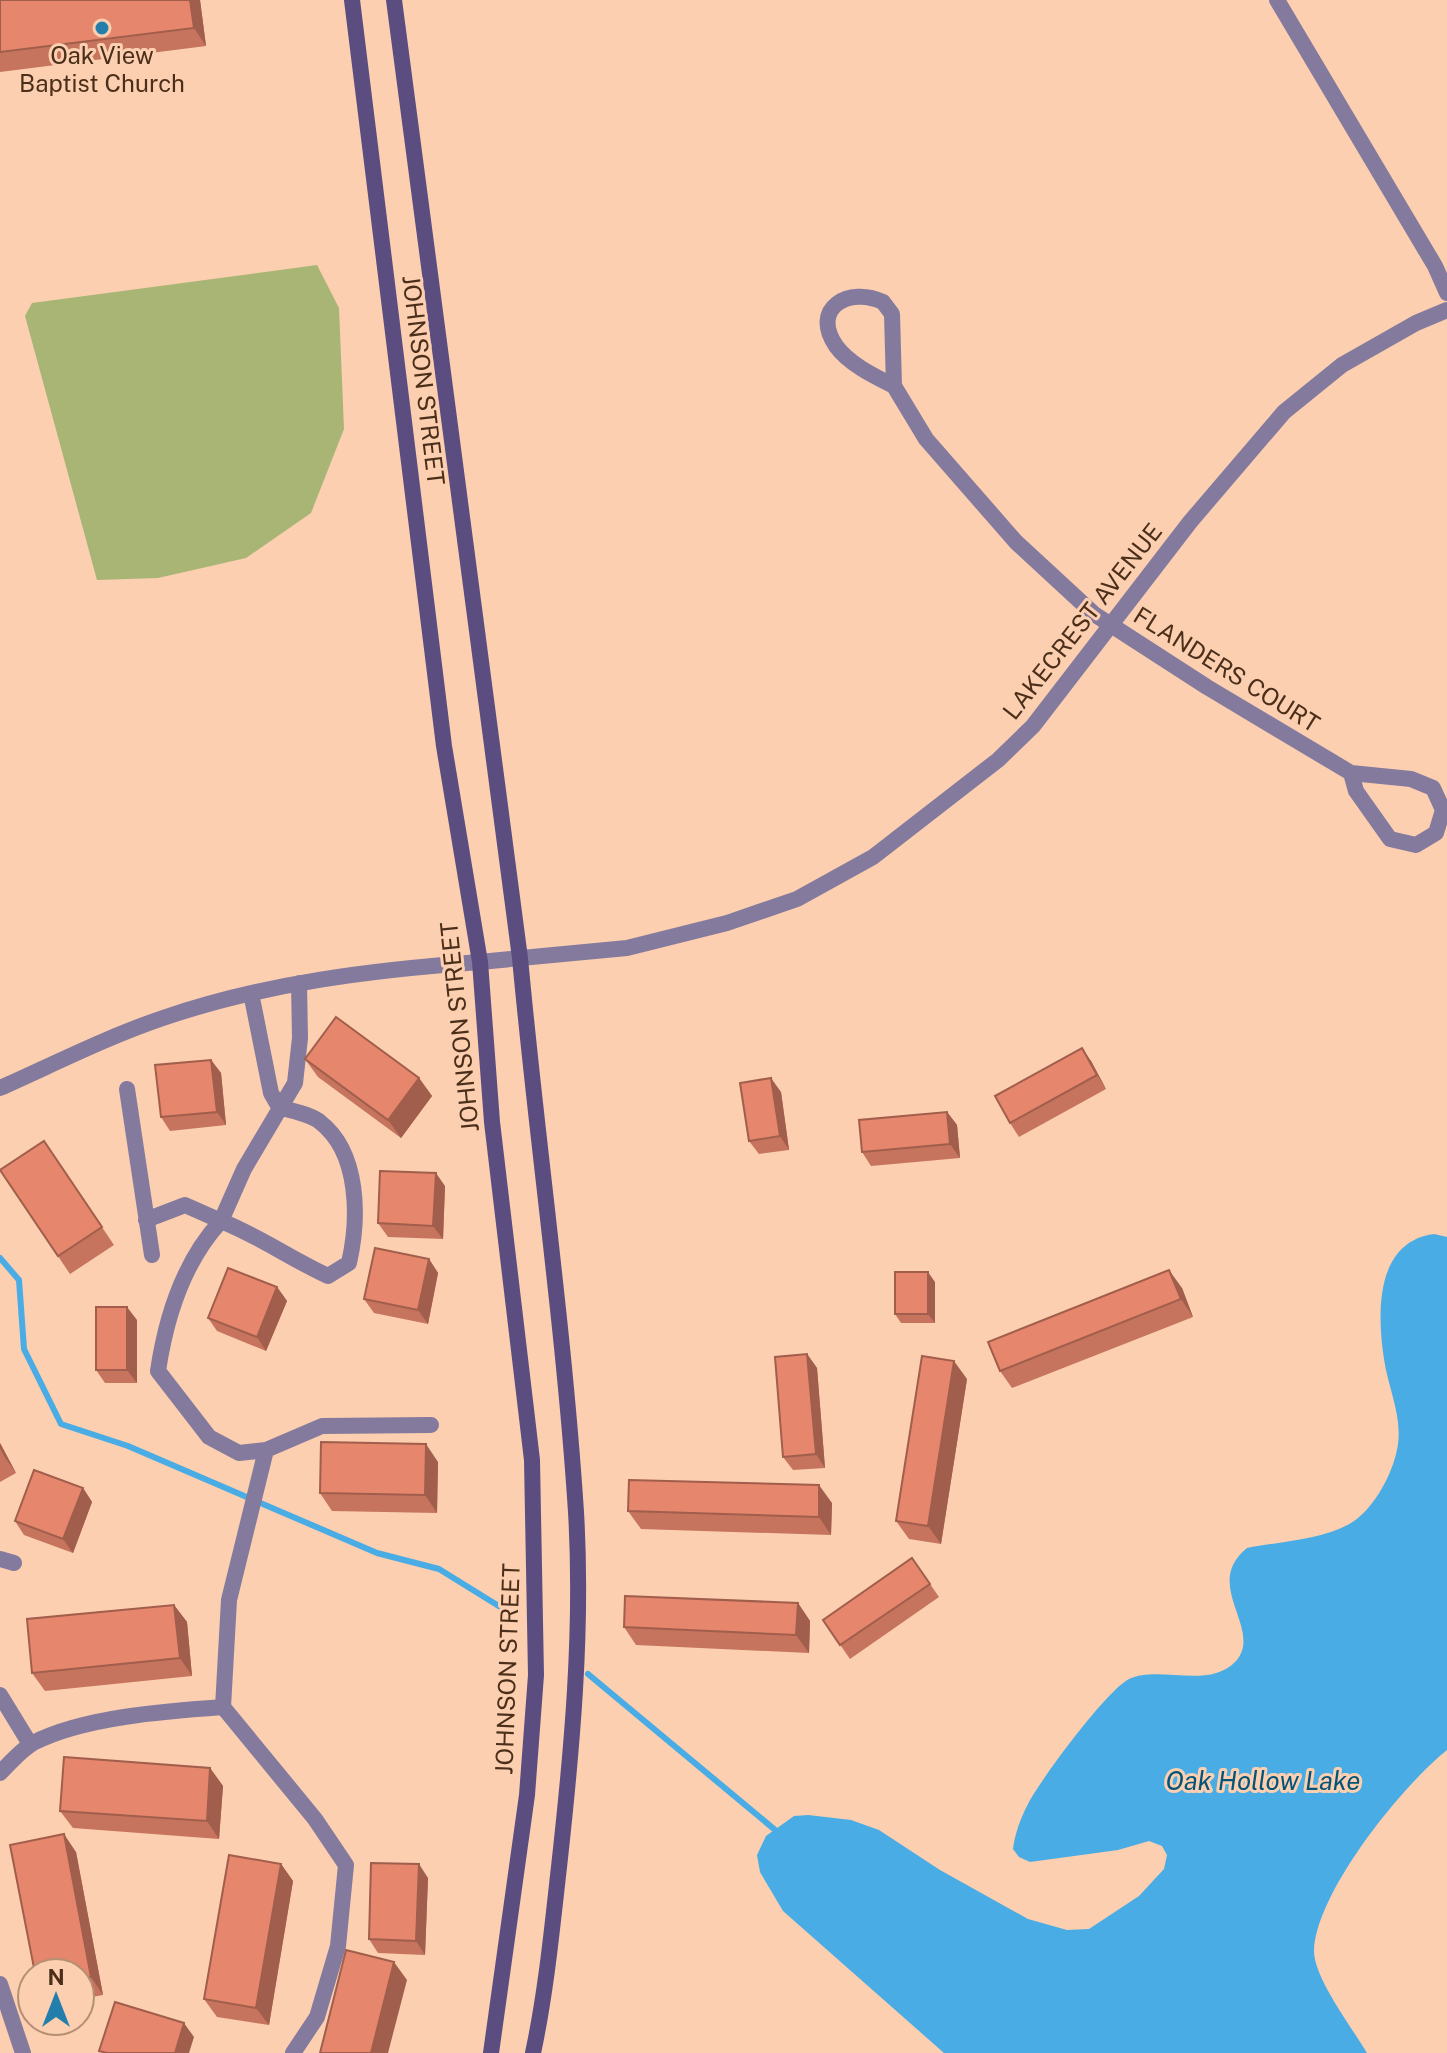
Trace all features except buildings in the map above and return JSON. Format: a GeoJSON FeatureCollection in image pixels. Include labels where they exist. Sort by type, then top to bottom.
{"type":"FeatureCollection","features":[{"type":"Feature","properties":{"kind":"main road","name":"JOHNSON STREET"},"geometry":{"type":"LineString","coordinates":[[352,0],[444,746],[480,962],[492,1122],[532,1460],[536,1675],[527,1795],[491,2053]]}},
{"type":"Feature","properties":{"kind":"main road","name":"JOHNSON STREET"},"geometry":{"type":"LineString","coordinates":[[394,0],[520,958],[534,1111],[561,1330],[576,1515],[576,1675],[566,1803],[548,1967],[533,2053]]}},
{"type":"Feature","properties":{"kind":"street"},"geometry":{"type":"LineString","coordinates":[[1277,0],[1427,252],[1447,293]]}},
{"type":"Feature","properties":{"kind":"street","name":"FLANDERS COURT"},"geometry":{"type":"LineString","coordinates":[[894,386],[866,371],[837,348],[828,323],[832,309],[840,300],[855,294],[872,296],[883,302],[892,314],[894,386],[926,439],[1016,542],[1094,614],[1351,773],[1411,779],[1433,788],[1443,810],[1436,833],[1416,845],[1390,839],[1356,791],[1351,773]]}},
{"type":"Feature","properties":{"kind":"street","name":"LAKECREST AVENUE"},"geometry":{"type":"LineString","coordinates":[[0,1088],[163,1018],[251,993],[390,969],[627,948],[727,923],[797,899],[873,857],[1016,743],[1113,627],[1190,522],[1284,412],[1342,365],[1447,310]]}},
{"type":"Feature","properties":{"kind":"street"},"geometry":{"type":"LineString","coordinates":[[299,983],[300,1038],[291,1095],[279,1107],[232,1191],[221,1221],[197,1250],[166,1320],[158,1371],[209,1437],[239,1453],[266,1450],[322,1426],[431,1425]]}},
{"type":"Feature","properties":{"kind":"street"},"geometry":{"type":"LineString","coordinates":[[146,1220],[185,1205],[249,1232],[296,1262],[328,1276],[349,1263],[357,1229],[352,1181],[339,1147],[320,1121],[279,1107],[271,1093],[251,993]]}},
{"type":"Feature","properties":{"kind":"street"},"geometry":{"type":"LineString","coordinates":[[127,1089],[152,1255]]}},
{"type":"Feature","properties":{"kind":"street"},"geometry":{"type":"LineString","coordinates":[[266,1450],[251,1521],[229,1600],[223,1707],[315,1819],[346,1865],[338,1946],[317,2017],[293,2053]]}},
{"type":"Feature","properties":{"kind":"street"},"geometry":{"type":"LineString","coordinates":[[0,1695],[30,1744]]}},
{"type":"Feature","properties":{"kind":"street"},"geometry":{"type":"LineString","coordinates":[[0,1773],[30,1744],[63,1732],[108,1722],[223,1707]]}},
{"type":"Feature","properties":{"kind":"street"},"geometry":{"type":"LineString","coordinates":[[0,1984],[23,2053]]}},
{"type":"Feature","properties":{"kind":"green space"},"geometry":{"type":"Polygon","coordinates":[[[317,265],[339,308],[344,429],[311,513],[246,558],[158,578],[97,580],[25,316],[32,303],[317,265]]]}},
{"type":"Feature","properties":{"kind":"water","name":"Oak Hollow Lake"},"geometry":{"type":"Polygon","coordinates":[[[1434,1234],[1447,1237],[1447,1750],[1408,1788],[1365,1841],[1330,1899],[1319,1926],[1314,1950],[1315,1961],[1327,1988],[1367,2053],[944,2053],[783,1911],[760,1872],[757,1855],[766,1836],[794,1816],[851,1820],[879,1830],[940,1870],[1028,1919],[1067,1930],[1089,1929],[1139,1896],[1164,1869],[1167,1855],[1162,1846],[1149,1841],[1118,1850],[1030,1862],[1019,1857],[1013,1849],[1023,1813],[1061,1755],[1119,1686],[1141,1675],[1212,1674],[1225,1670],[1236,1661],[1243,1648],[1243,1635],[1230,1577],[1234,1562],[1247,1548],[1334,1531],[1358,1518],[1372,1503],[1393,1463],[1399,1433],[1382,1341],[1384,1282],[1400,1250],[1415,1240],[1434,1234]]]}},
{"type":"Feature","properties":{"kind":"waterway"},"geometry":{"type":"LineString","coordinates":[[0,1258],[19,1280],[24,1349],[61,1424],[128,1446],[377,1553],[439,1569],[510,1613]]}},
{"type":"Feature","properties":{"kind":"waterway"},"geometry":{"type":"LineString","coordinates":[[588,1674],[780,1834]]}},
{"type":"Feature","properties":{"kind":"place","name":"Oak View Baptist Church"},"geometry":{"type":"Point","coordinates":[102,28]}}]}
